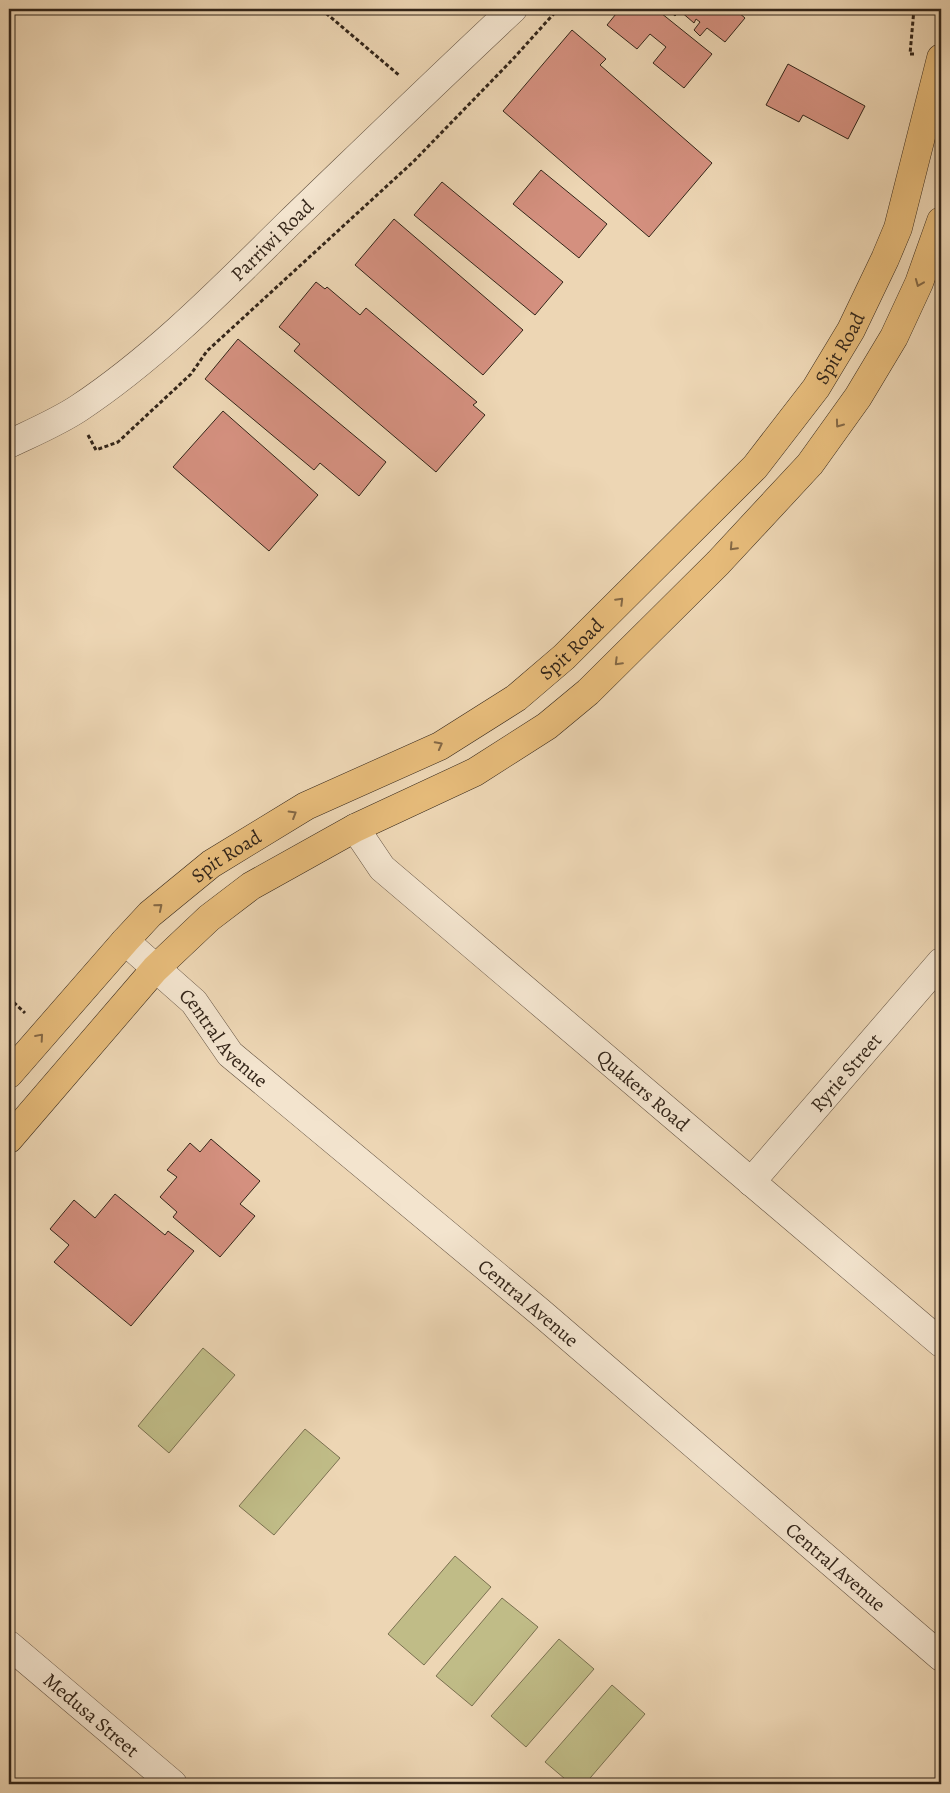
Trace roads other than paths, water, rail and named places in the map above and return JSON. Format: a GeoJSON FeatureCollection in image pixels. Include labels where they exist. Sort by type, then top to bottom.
{"type":"FeatureCollection","features":[{"type":"Feature","properties":{"kind":"highway","name":"Spit Road"},"geometry":{"type":"LineString","coordinates":[[9,1074],[124,941],[150,914],[211,864],[306,806],[440,746],[516,698],[564,657],[755,467],[816,388],[851,330],[885,260],[898,228],[931,57]]}},
{"type":"Feature","properties":{"kind":"highway","name":"Spit Road"},"geometry":{"type":"LineString","coordinates":[[9,1139],[155,969],[209,918],[251,886],[355,828],[474,772],[547,726],[588,692],[718,563],[810,464],[858,397],[894,337],[919,283],[941,221]]}},
{"type":"Feature","properties":{"kind":"street","name":"Parriwi Road"},"geometry":{"type":"LineString","coordinates":[[9,444],[76,410],[118,379],[214,296],[513,9]]}},
{"type":"Feature","properties":{"kind":"street","name":"Quakers Road"},"geometry":{"type":"LineString","coordinates":[[355,828],[382,868],[941,1343]]}},
{"type":"Feature","properties":{"kind":"street","name":"Central Avenue"},"geometry":{"type":"LineString","coordinates":[[124,941],[194,1002],[230,1054],[540,1312],[941,1657]]}},
{"type":"Feature","properties":{"kind":"street","name":"Ryrie Street"},"geometry":{"type":"LineString","coordinates":[[751,1182],[941,962]]}},
{"type":"Feature","properties":{"kind":"street","name":"Medusa Street"},"geometry":{"type":"LineString","coordinates":[[9,1645],[173,1784]]}}]}
